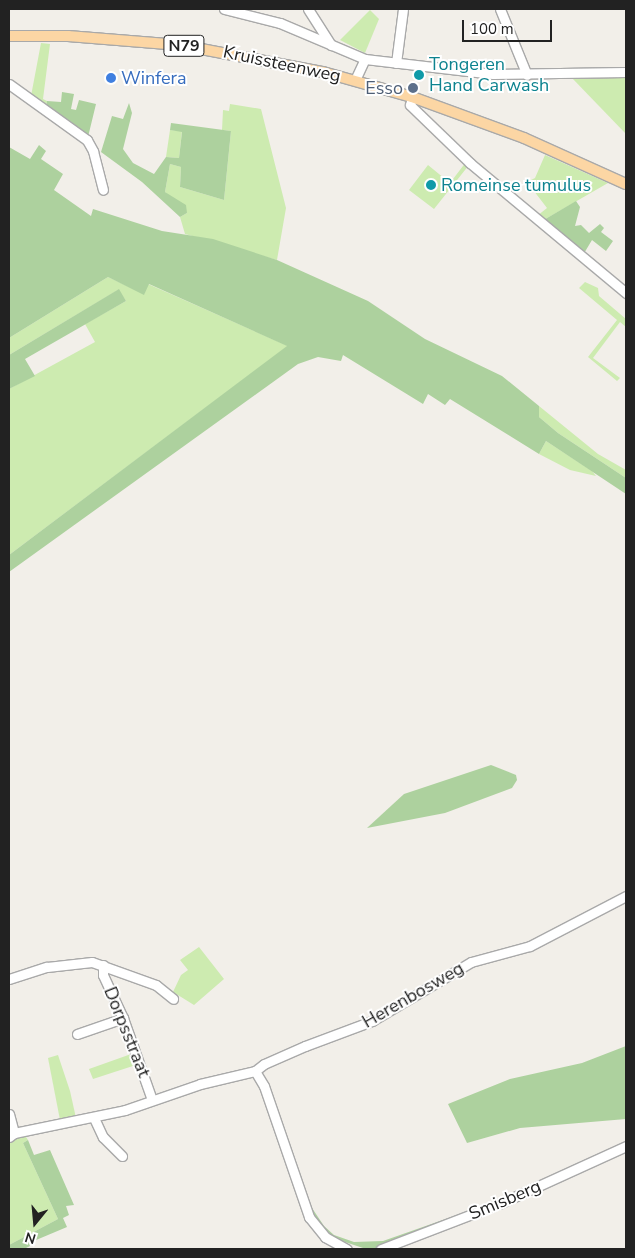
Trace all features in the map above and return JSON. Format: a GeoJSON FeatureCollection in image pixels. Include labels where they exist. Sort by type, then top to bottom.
{"type":"FeatureCollection","features":[{"type":"Feature","properties":{"kind":"main road","name":"Kruissteenweg"},"geometry":{"type":"LineString","coordinates":[[9,36],[85,37],[180,45],[287,63],[412,97],[524,138],[626,184]]}},
{"type":"Feature","properties":{"kind":"street"},"geometry":{"type":"LineString","coordinates":[[224,9],[280,23],[365,60],[527,75],[626,72]]}},
{"type":"Feature","properties":{"kind":"street"},"geometry":{"type":"LineString","coordinates":[[308,9],[332,45]]}},
{"type":"Feature","properties":{"kind":"street"},"geometry":{"type":"LineString","coordinates":[[396,63],[403,9]]}},
{"type":"Feature","properties":{"kind":"street"},"geometry":{"type":"LineString","coordinates":[[500,9],[527,75]]}},
{"type":"Feature","properties":{"kind":"street"},"geometry":{"type":"LineString","coordinates":[[355,80],[365,60]]}},
{"type":"Feature","properties":{"kind":"street"},"geometry":{"type":"LineString","coordinates":[[9,84],[87,140],[93,151],[103,190]]}},
{"type":"Feature","properties":{"kind":"street"},"geometry":{"type":"LineString","coordinates":[[412,97],[410,105],[470,162],[626,293]]}},
{"type":"Feature","properties":{"kind":"street","name":"Herenbosweg"},"geometry":{"type":"LineString","coordinates":[[12,1135],[94,1118],[255,1071],[291,1052],[372,1021],[449,972],[471,962],[530,946],[626,896]]}},
{"type":"Feature","properties":{"kind":"street"},"geometry":{"type":"LineString","coordinates":[[9,979],[66,964],[92,962],[156,985],[173,999]]}},
{"type":"Feature","properties":{"kind":"street","name":"Dorpsstraat"},"geometry":{"type":"LineString","coordinates":[[103,965],[103,974],[123,1018],[152,1100]]}},
{"type":"Feature","properties":{"kind":"street"},"geometry":{"type":"LineString","coordinates":[[77,1034],[123,1018]]}},
{"type":"Feature","properties":{"kind":"street"},"geometry":{"type":"LineString","coordinates":[[255,1071],[267,1094],[309,1217],[325,1237],[347,1249]]}},
{"type":"Feature","properties":{"kind":"street"},"geometry":{"type":"LineString","coordinates":[[9,1114],[12,1135]]}},
{"type":"Feature","properties":{"kind":"street"},"geometry":{"type":"LineString","coordinates":[[94,1118],[103,1137],[122,1156]]}},
{"type":"Feature","properties":{"kind":"street","name":"Smisberg"},"geometry":{"type":"LineString","coordinates":[[381,1249],[501,1203],[626,1146]]}},
{"type":"Feature","properties":{"kind":"green space"},"geometry":{"type":"Polygon","coordinates":[[[370,10],[379,19],[365,53],[340,40],[370,10]]]}},
{"type":"Feature","properties":{"kind":"green space"},"geometry":{"type":"Polygon","coordinates":[[[41,43],[50,44],[43,99],[47,101],[46,106],[31,96],[41,43]]]}},
{"type":"Feature","properties":{"kind":"green space"},"geometry":{"type":"Polygon","coordinates":[[[626,74],[626,134],[571,77],[626,74]]]}},
{"type":"Feature","properties":{"kind":"green space"},"geometry":{"type":"Polygon","coordinates":[[[62,92],[74,94],[71,109],[76,110],[79,100],[96,104],[88,137],[46,106],[47,101],[61,102],[62,92]]]}},
{"type":"Feature","properties":{"kind":"green space"},"geometry":{"type":"Polygon","coordinates":[[[129,103],[132,113],[123,149],[133,163],[154,174],[166,157],[179,158],[182,132],[170,130],[171,123],[231,131],[224,200],[180,187],[181,167],[170,164],[165,192],[186,205],[187,213],[180,217],[142,182],[101,152],[112,116],[123,119],[129,103]]]}},
{"type":"Feature","properties":{"kind":"green space"},"geometry":{"type":"Polygon","coordinates":[[[230,104],[261,109],[286,208],[277,260],[185,234],[180,217],[187,213],[165,192],[170,164],[181,167],[180,187],[224,200],[231,131],[222,130],[223,110],[229,111],[230,104]]]}},
{"type":"Feature","properties":{"kind":"green space"},"geometry":{"type":"Polygon","coordinates":[[[170,130],[182,131],[179,158],[166,157],[170,130]]]}},
{"type":"Feature","properties":{"kind":"green space"},"geometry":{"type":"Polygon","coordinates":[[[39,145],[46,151],[41,159],[63,174],[54,190],[91,216],[93,209],[162,231],[213,239],[277,260],[368,301],[425,339],[502,376],[539,406],[539,417],[558,433],[626,478],[626,494],[546,441],[539,454],[450,399],[445,405],[428,394],[423,404],[343,355],[341,361],[318,357],[298,364],[9,572],[9,555],[287,346],[149,284],[144,295],[108,277],[9,338],[9,147],[30,159],[39,145]]]}},
{"type":"Feature","properties":{"kind":"green space"},"geometry":{"type":"Polygon","coordinates":[[[545,155],[608,183],[542,221],[537,216],[547,208],[527,182],[535,178],[545,155]]]}},
{"type":"Feature","properties":{"kind":"green space"},"geometry":{"type":"Polygon","coordinates":[[[466,162],[469,165],[434,209],[409,190],[428,165],[450,183],[466,162]]]}},
{"type":"Feature","properties":{"kind":"green space"},"geometry":{"type":"Polygon","coordinates":[[[576,201],[580,207],[575,226],[581,225],[589,233],[600,224],[604,228],[601,232],[613,241],[606,251],[592,240],[583,255],[542,221],[576,201]]]}},
{"type":"Feature","properties":{"kind":"green space"},"geometry":{"type":"Polygon","coordinates":[[[108,277],[144,294],[148,284],[288,346],[9,555],[9,389],[95,342],[85,324],[126,301],[118,290],[9,355],[9,338],[108,277]]]}},
{"type":"Feature","properties":{"kind":"green space"},"geometry":{"type":"Polygon","coordinates":[[[585,282],[598,288],[599,296],[626,319],[626,327],[620,322],[593,358],[620,378],[617,381],[588,357],[617,320],[579,288],[585,282]]]}},
{"type":"Feature","properties":{"kind":"green space"},"geometry":{"type":"Polygon","coordinates":[[[119,289],[126,301],[25,359],[35,376],[9,389],[9,355],[119,289]]]}},
{"type":"Feature","properties":{"kind":"green space"},"geometry":{"type":"Polygon","coordinates":[[[539,406],[598,454],[626,470],[626,478],[558,433],[539,417],[539,406]]]}},
{"type":"Feature","properties":{"kind":"green space"},"geometry":{"type":"Polygon","coordinates":[[[546,441],[592,471],[596,476],[570,470],[539,454],[546,441]]]}},
{"type":"Feature","properties":{"kind":"green space"},"geometry":{"type":"Polygon","coordinates":[[[491,765],[516,775],[517,780],[512,788],[445,813],[367,828],[404,794],[491,765]]]}},
{"type":"Feature","properties":{"kind":"green space"},"geometry":{"type":"Polygon","coordinates":[[[199,947],[224,979],[194,1005],[173,992],[181,975],[188,970],[180,960],[199,947]]]}},
{"type":"Feature","properties":{"kind":"green space"},"geometry":{"type":"Polygon","coordinates":[[[626,1046],[626,1119],[520,1128],[467,1143],[448,1104],[510,1079],[582,1063],[626,1046]]]}},
{"type":"Feature","properties":{"kind":"green space"},"geometry":{"type":"Polygon","coordinates":[[[134,1053],[139,1064],[93,1079],[89,1069],[134,1053]]]}},
{"type":"Feature","properties":{"kind":"green space"},"geometry":{"type":"Polygon","coordinates":[[[58,1055],[70,1091],[76,1118],[60,1120],[48,1058],[58,1055]]]}},
{"type":"Feature","properties":{"kind":"green space"},"geometry":{"type":"Polygon","coordinates":[[[24,1134],[28,1140],[23,1143],[58,1219],[9,1245],[9,1142],[24,1134]]]}},
{"type":"Feature","properties":{"kind":"green space"},"geometry":{"type":"Polygon","coordinates":[[[28,1140],[34,1155],[50,1150],[74,1205],[66,1206],[69,1215],[63,1218],[67,1227],[29,1243],[30,1246],[24,1249],[9,1249],[9,1245],[58,1219],[23,1143],[28,1140]]]}},
{"type":"Feature","properties":{"kind":"green space"},"geometry":{"type":"Polygon","coordinates":[[[300,1177],[308,1202],[324,1226],[334,1235],[354,1242],[383,1241],[491,1203],[377,1249],[366,1249],[327,1236],[313,1218],[298,1178],[300,1177]]]}},
{"type":"Feature","properties":{"kind":"place","name":"Tongeren Hand Carwash"},"geometry":{"type":"Point","coordinates":[419,75]}},
{"type":"Feature","properties":{"kind":"place","name":"Winfera"},"geometry":{"type":"Point","coordinates":[111,78]}},
{"type":"Feature","properties":{"kind":"place","name":"Esso"},"geometry":{"type":"Point","coordinates":[413,88]}},
{"type":"Feature","properties":{"kind":"place","name":"Romeinse tumulus"},"geometry":{"type":"Point","coordinates":[431,185]}}]}
